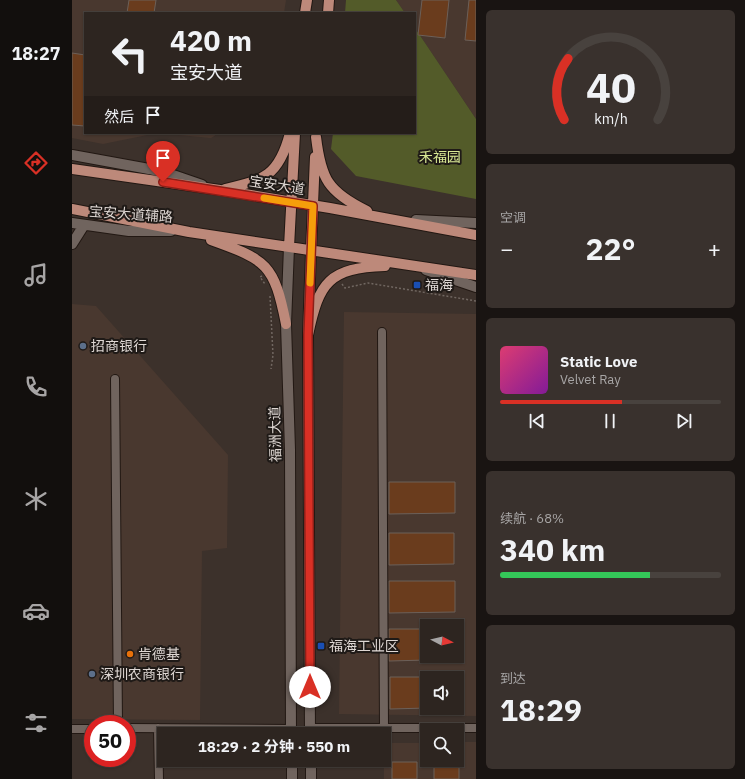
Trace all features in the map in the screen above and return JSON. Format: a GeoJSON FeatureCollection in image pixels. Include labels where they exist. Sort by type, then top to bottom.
{"type":"FeatureCollection","features":[{"type":"Feature","properties":{"kind":"main road"},"geometry":{"type":"LineString","coordinates":[[305,12],[307,0]]}},
{"type":"Feature","properties":{"kind":"main road"},"geometry":{"type":"LineString","coordinates":[[328,12],[329,0]]}},
{"type":"Feature","properties":{"kind":"main road"},"geometry":{"type":"LineString","coordinates":[[72,155],[149,169],[220,190],[254,181],[268,174],[280,161],[290,134]]}},
{"type":"Feature","properties":{"kind":"main road","name":"福洲大道"},"geometry":{"type":"LineString","coordinates":[[291,727],[290,450],[286,324],[294,134]]}},
{"type":"Feature","properties":{"kind":"main road"},"geometry":{"type":"LineString","coordinates":[[310,727],[308,335],[316,135]]}},
{"type":"Feature","properties":{"kind":"main road"},"geometry":{"type":"LineString","coordinates":[[316,135],[321,167],[325,178],[333,189],[357,206],[370,213],[388,218],[476,223]]}},
{"type":"Feature","properties":{"kind":"main road","name":"宝安大道"},"geometry":{"type":"LineString","coordinates":[[72,169],[220,190],[388,218],[476,235]]}},
{"type":"Feature","properties":{"kind":"main road"},"geometry":{"type":"LineString","coordinates":[[72,209],[189,232],[476,275]]}},
{"type":"Feature","properties":{"kind":"main road","name":"宝安大道辅路"},"geometry":{"type":"LineString","coordinates":[[72,223],[129,231],[189,232]]}},
{"type":"Feature","properties":{"kind":"main road"},"geometry":{"type":"LineString","coordinates":[[72,244],[84,225]]}},
{"type":"Feature","properties":{"kind":"main road"},"geometry":{"type":"LineString","coordinates":[[189,232],[246,253],[258,259],[272,274],[277,286],[286,324]]}},
{"type":"Feature","properties":{"kind":"main road"},"geometry":{"type":"LineString","coordinates":[[308,335],[321,290],[335,276],[341,273],[359,268],[412,266],[476,287]]}},
{"type":"Feature","properties":{"kind":"main road"},"geometry":{"type":"LineString","coordinates":[[292,767],[292,779]]}},
{"type":"Feature","properties":{"kind":"main road"},"geometry":{"type":"LineString","coordinates":[[310,767],[311,779]]}},
{"type":"Feature","properties":{"kind":"street"},"geometry":{"type":"LineString","coordinates":[[382,332],[384,727]]}},
{"type":"Feature","properties":{"kind":"street"},"geometry":{"type":"LineString","coordinates":[[115,379],[118,715]]}},
{"type":"Feature","properties":{"kind":"street"},"geometry":{"type":"LineString","coordinates":[[136,728],[157,728]]}},
{"type":"Feature","properties":{"kind":"street"},"geometry":{"type":"LineString","coordinates":[[391,728],[476,728]]}},
{"type":"Feature","properties":{"kind":"street"},"geometry":{"type":"LineString","coordinates":[[72,729],[84,729]]}},
{"type":"Feature","properties":{"kind":"street"},"geometry":{"type":"LineString","coordinates":[[158,767],[158,779]]}},
{"type":"Feature","properties":{"kind":"path"},"geometry":{"type":"LineString","coordinates":[[263,274],[260,277],[266,286]]}},
{"type":"Feature","properties":{"kind":"path"},"geometry":{"type":"LineString","coordinates":[[340,282],[345,288],[368,283],[476,301]]}},
{"type":"Feature","properties":{"kind":"path"},"geometry":{"type":"LineString","coordinates":[[269,290],[273,355],[271,369]]}},
{"type":"Feature","properties":{"kind":"shaded area"},"geometry":{"type":"Polygon","coordinates":[[[72,0],[286,0],[284,12],[84,12],[84,134],[152,134],[103,144],[72,138],[72,0]]]}},
{"type":"Feature","properties":{"kind":"shaded area"},"geometry":{"type":"Polygon","coordinates":[[[396,0],[476,0],[476,119],[416,29],[416,12],[404,12],[396,0]]]}},
{"type":"Feature","properties":{"kind":"shaded area"},"geometry":{"type":"Polygon","coordinates":[[[168,134],[217,134],[211,138],[168,134]]]}},
{"type":"Feature","properties":{"kind":"shaded area"},"geometry":{"type":"Polygon","coordinates":[[[72,304],[96,306],[228,455],[227,548],[202,551],[200,720],[136,720],[136,715],[84,715],[84,719],[72,719],[72,304]]]}},
{"type":"Feature","properties":{"kind":"shaded area","name":"福海工业区"},"geometry":{"type":"Polygon","coordinates":[[[344,312],[476,314],[476,716],[339,714],[344,312]]]}},
{"type":"Feature","properties":{"kind":"shaded area"},"geometry":{"type":"Polygon","coordinates":[[[464,742],[476,742],[476,779],[384,779],[384,767],[391,767],[391,743],[420,743],[420,767],[464,767],[464,742]]]}},
{"type":"Feature","properties":{"kind":"green space"},"geometry":{"type":"Polygon","coordinates":[[[346,0],[396,0],[404,12],[345,12],[346,0]]]}},
{"type":"Feature","properties":{"kind":"green space","name":"禾福园"},"geometry":{"type":"Polygon","coordinates":[[[416,29],[476,119],[476,199],[356,176],[331,149],[333,134],[416,134],[416,29]]]}},
{"type":"Feature","properties":{"kind":"building"},"geometry":{"type":"Polygon","coordinates":[[[129,0],[156,0],[154,12],[127,12],[129,0]]]}},
{"type":"Feature","properties":{"kind":"building"},"geometry":{"type":"Polygon","coordinates":[[[422,0],[449,0],[445,38],[418,35],[422,0]]]}},
{"type":"Feature","properties":{"kind":"building"},"geometry":{"type":"Polygon","coordinates":[[[469,0],[476,0],[476,41],[465,40],[469,0]]]}},
{"type":"Feature","properties":{"kind":"building"},"geometry":{"type":"Polygon","coordinates":[[[72,53],[84,55],[84,126],[72,125],[72,53]]]}},
{"type":"Feature","properties":{"kind":"building"},"geometry":{"type":"Polygon","coordinates":[[[389,482],[455,482],[455,513],[389,514],[389,482]]]}},
{"type":"Feature","properties":{"kind":"building"},"geometry":{"type":"Polygon","coordinates":[[[389,533],[454,533],[454,564],[389,565],[389,533]]]}},
{"type":"Feature","properties":{"kind":"building"},"geometry":{"type":"Polygon","coordinates":[[[389,581],[455,581],[455,612],[389,613],[389,581]]]}},
{"type":"Feature","properties":{"kind":"building"},"geometry":{"type":"Polygon","coordinates":[[[389,629],[420,629],[420,660],[389,661],[389,629]]]}},
{"type":"Feature","properties":{"kind":"building"},"geometry":{"type":"Polygon","coordinates":[[[390,677],[420,677],[420,708],[390,709],[390,677]]]}},
{"type":"Feature","properties":{"kind":"building"},"geometry":{"type":"Polygon","coordinates":[[[392,762],[417,762],[417,779],[392,779],[392,762]]]}},
{"type":"Feature","properties":{"kind":"building"},"geometry":{"type":"Polygon","coordinates":[[[434,767],[459,767],[459,779],[434,779],[434,767]]]}},
{"type":"Feature","properties":{"kind":"slow traffic"},"geometry":{"type":"LineString","coordinates":[[264,198],[313,206],[310,283]]}},
{"type":"Feature","properties":{"kind":"place","name":"福海"},"geometry":{"type":"Point","coordinates":[417,285]}},
{"type":"Feature","properties":{"kind":"place","name":"招商银行"},"geometry":{"type":"Point","coordinates":[83,346]}},
{"type":"Feature","properties":{"kind":"place","name":"福海工业区"},"geometry":{"type":"Point","coordinates":[321,646]}},
{"type":"Feature","properties":{"kind":"place","name":"肯德基"},"geometry":{"type":"Point","coordinates":[130,654]}},
{"type":"Feature","properties":{"kind":"place","name":"深圳农商银行"},"geometry":{"type":"Point","coordinates":[92,674]}},
{"type":"Feature","properties":{"kind":"route"},"geometry":{"type":"LineString","coordinates":[[163,182],[313,206],[308,335],[310,462],[310,687]]}}]}
